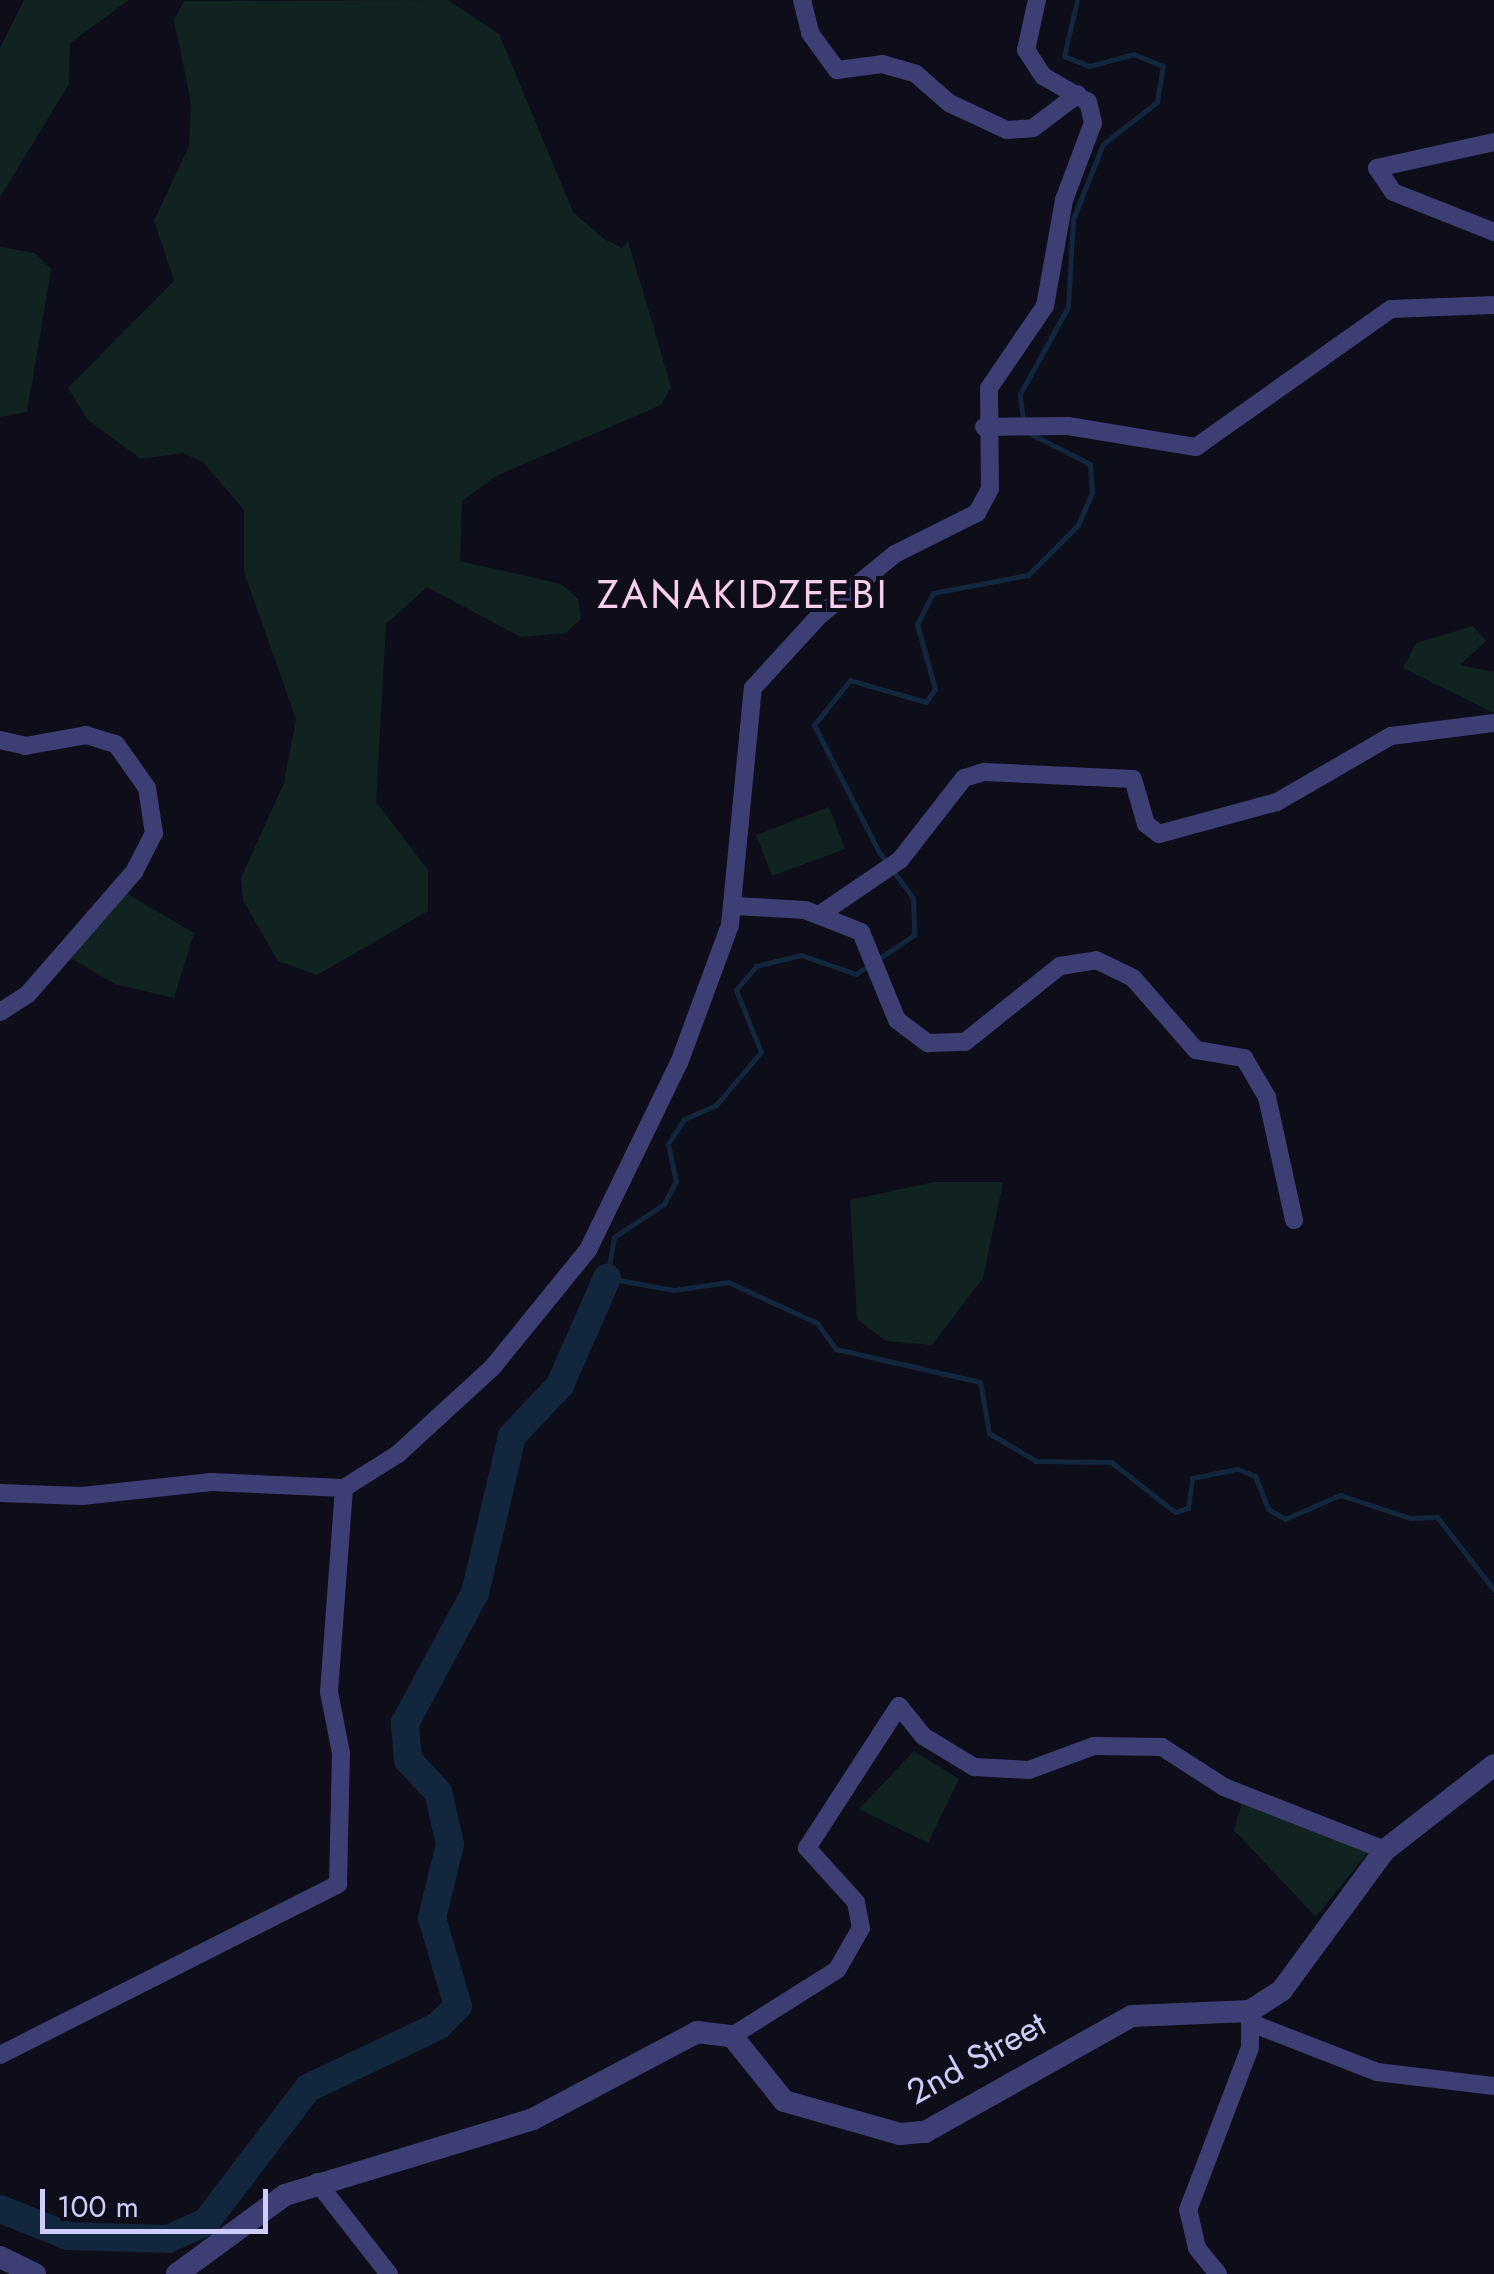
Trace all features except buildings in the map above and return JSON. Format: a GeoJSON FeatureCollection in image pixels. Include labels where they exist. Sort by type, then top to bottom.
{"type":"FeatureCollection","features":[{"type":"Feature","properties":{"kind":"street"},"geometry":{"type":"LineString","coordinates":[[802,0],[810,33],[837,70],[882,64],[916,74],[949,103],[1007,130],[1033,128],[1078,94]]}},
{"type":"Feature","properties":{"kind":"street"},"geometry":{"type":"LineString","coordinates":[[0,1492],[82,1496],[210,1482],[344,1488],[398,1454],[492,1368],[588,1250],[679,1063],[736,906],[753,688],[766,664],[896,554],[977,514],[990,489],[984,427],[988,388],[1045,306],[1064,200],[1093,123],[1078,94],[1043,76],[1026,50],[1037,0]]}},
{"type":"Feature","properties":{"kind":"street"},"geometry":{"type":"LineString","coordinates":[[1494,142],[1376,168],[1393,192],[1494,232]]}},
{"type":"Feature","properties":{"kind":"street"},"geometry":{"type":"LineString","coordinates":[[984,427],[1014,430],[1040,425],[1196,447],[1391,309],[1494,305]]}},
{"type":"Feature","properties":{"kind":"street"},"geometry":{"type":"LineString","coordinates":[[819,914],[900,860],[964,778],[984,772],[1134,779],[1146,824],[1158,834],[1276,802],[1391,736],[1494,723]]}},
{"type":"Feature","properties":{"kind":"street"},"geometry":{"type":"LineString","coordinates":[[0,740],[26,746],[86,735],[116,744],[147,788],[154,832],[134,872],[28,994],[0,1012]]}},
{"type":"Feature","properties":{"kind":"street"},"geometry":{"type":"LineString","coordinates":[[736,906],[819,914],[861,932],[873,950],[896,1020],[928,1043],[965,1042],[1060,966],[1096,960],[1134,978],[1196,1050],[1244,1058],[1267,1097],[1294,1220]]}},
{"type":"Feature","properties":{"kind":"street"},"geometry":{"type":"LineString","coordinates":[[0,2055],[338,1884],[341,1753],[329,1692],[344,1488]]}},
{"type":"Feature","properties":{"kind":"street"},"geometry":{"type":"LineString","coordinates":[[176,2274],[254,2214],[317,2182],[534,2119],[697,2032],[732,2036],[837,1970],[861,1928],[856,1902],[807,1848],[899,1706],[923,1736],[974,1767],[1028,1770],[1094,1746],[1162,1747],[1224,1786],[1385,1850]]}},
{"type":"Feature","properties":{"kind":"street"},"geometry":{"type":"LineString","coordinates":[[1218,2274],[1197,2248],[1188,2210],[1253,2018],[1282,1990],[1385,1850],[1494,1766]]}},
{"type":"Feature","properties":{"kind":"street","name":"2nd Street"},"geometry":{"type":"LineString","coordinates":[[732,2036],[784,2101],[900,2134],[925,2132],[1132,2016],[1253,2018]]}},
{"type":"Feature","properties":{"kind":"street"},"geometry":{"type":"LineString","coordinates":[[1253,2018],[1376,2072],[1494,2086]]}},
{"type":"Feature","properties":{"kind":"street"},"geometry":{"type":"LineString","coordinates":[[317,2182],[389,2274]]}},
{"type":"Feature","properties":{"kind":"street"},"geometry":{"type":"LineString","coordinates":[[0,2257],[35,2274]]}},
{"type":"Feature","properties":{"kind":"green space"},"geometry":{"type":"Polygon","coordinates":[[[24,0],[129,0],[70,43],[69,84],[0,197],[0,48],[24,0]]]}},
{"type":"Feature","properties":{"kind":"green space"},"geometry":{"type":"Polygon","coordinates":[[[448,0],[499,34],[573,212],[604,239],[622,248],[628,241],[671,387],[661,405],[496,476],[462,501],[460,561],[561,584],[578,599],[581,619],[566,633],[521,637],[427,587],[386,624],[376,802],[428,870],[428,911],[317,975],[278,961],[243,900],[241,878],[284,783],[296,719],[244,572],[244,510],[203,462],[183,453],[141,459],[88,420],[68,388],[174,281],[154,221],[189,146],[191,103],[174,20],[184,1],[448,0]]]}},
{"type":"Feature","properties":{"kind":"green space"},"geometry":{"type":"Polygon","coordinates":[[[0,247],[35,253],[51,269],[27,412],[0,417],[0,247]]]}},
{"type":"Feature","properties":{"kind":"green space"},"geometry":{"type":"Polygon","coordinates":[[[1473,626],[1486,641],[1460,665],[1494,672],[1494,713],[1403,668],[1416,643],[1473,626]]]}},
{"type":"Feature","properties":{"kind":"green space"},"geometry":{"type":"Polygon","coordinates":[[[829,807],[845,849],[772,876],[756,835],[829,807]]]}},
{"type":"Feature","properties":{"kind":"green space"},"geometry":{"type":"Polygon","coordinates":[[[122,891],[194,933],[174,998],[115,984],[69,957],[122,891]]]}},
{"type":"Feature","properties":{"kind":"green space"},"geometry":{"type":"Polygon","coordinates":[[[934,1182],[1003,1182],[983,1278],[932,1345],[886,1341],[857,1319],[850,1200],[934,1182]]]}},
{"type":"Feature","properties":{"kind":"green space"},"geometry":{"type":"Polygon","coordinates":[[[914,1751],[959,1779],[928,1843],[859,1809],[914,1751]]]}},
{"type":"Feature","properties":{"kind":"green space"},"geometry":{"type":"Polygon","coordinates":[[[1244,1796],[1368,1852],[1316,1917],[1234,1830],[1244,1796]]]}},
{"type":"Feature","properties":{"kind":"waterway"},"geometry":{"type":"LineString","coordinates":[[1023,420],[1020,394],[1068,307],[1073,219],[1103,144],[1157,102],[1163,66],[1134,54],[1089,66],[1064,56],[1077,0]]}},
{"type":"Feature","properties":{"kind":"waterway"},"geometry":{"type":"LineString","coordinates":[[1025,431],[1090,464],[1092,493],[1078,525],[1028,575],[933,593],[917,624],[935,689],[926,702],[850,680],[814,725],[879,852],[913,898],[914,935],[856,974],[801,955],[756,966],[736,990],[761,1052],[716,1105],[684,1119],[668,1144],[676,1181],[664,1204],[614,1237],[607,1278],[674,1290],[728,1282],[817,1323],[836,1349],[980,1382],[989,1433],[1036,1461],[1111,1462],[1175,1512],[1188,1508],[1192,1478],[1237,1469],[1255,1476],[1268,1509],[1285,1519],[1340,1495],[1410,1518],[1437,1517],[1494,1590]]}},
{"type":"Feature","properties":{"kind":"waterway"},"geometry":{"type":"LineString","coordinates":[[0,2209],[68,2236],[168,2239],[206,2222],[308,2088],[438,2026],[458,2006],[432,1918],[450,1844],[438,1792],[408,1760],[405,1723],[475,1593],[512,1436],[560,1385],[607,1278]]}},
{"type":"Feature","properties":{"kind":"district","name":"ZANAKIDZEEBI"},"geometry":{"type":"Point","coordinates":[743,594]}}]}
